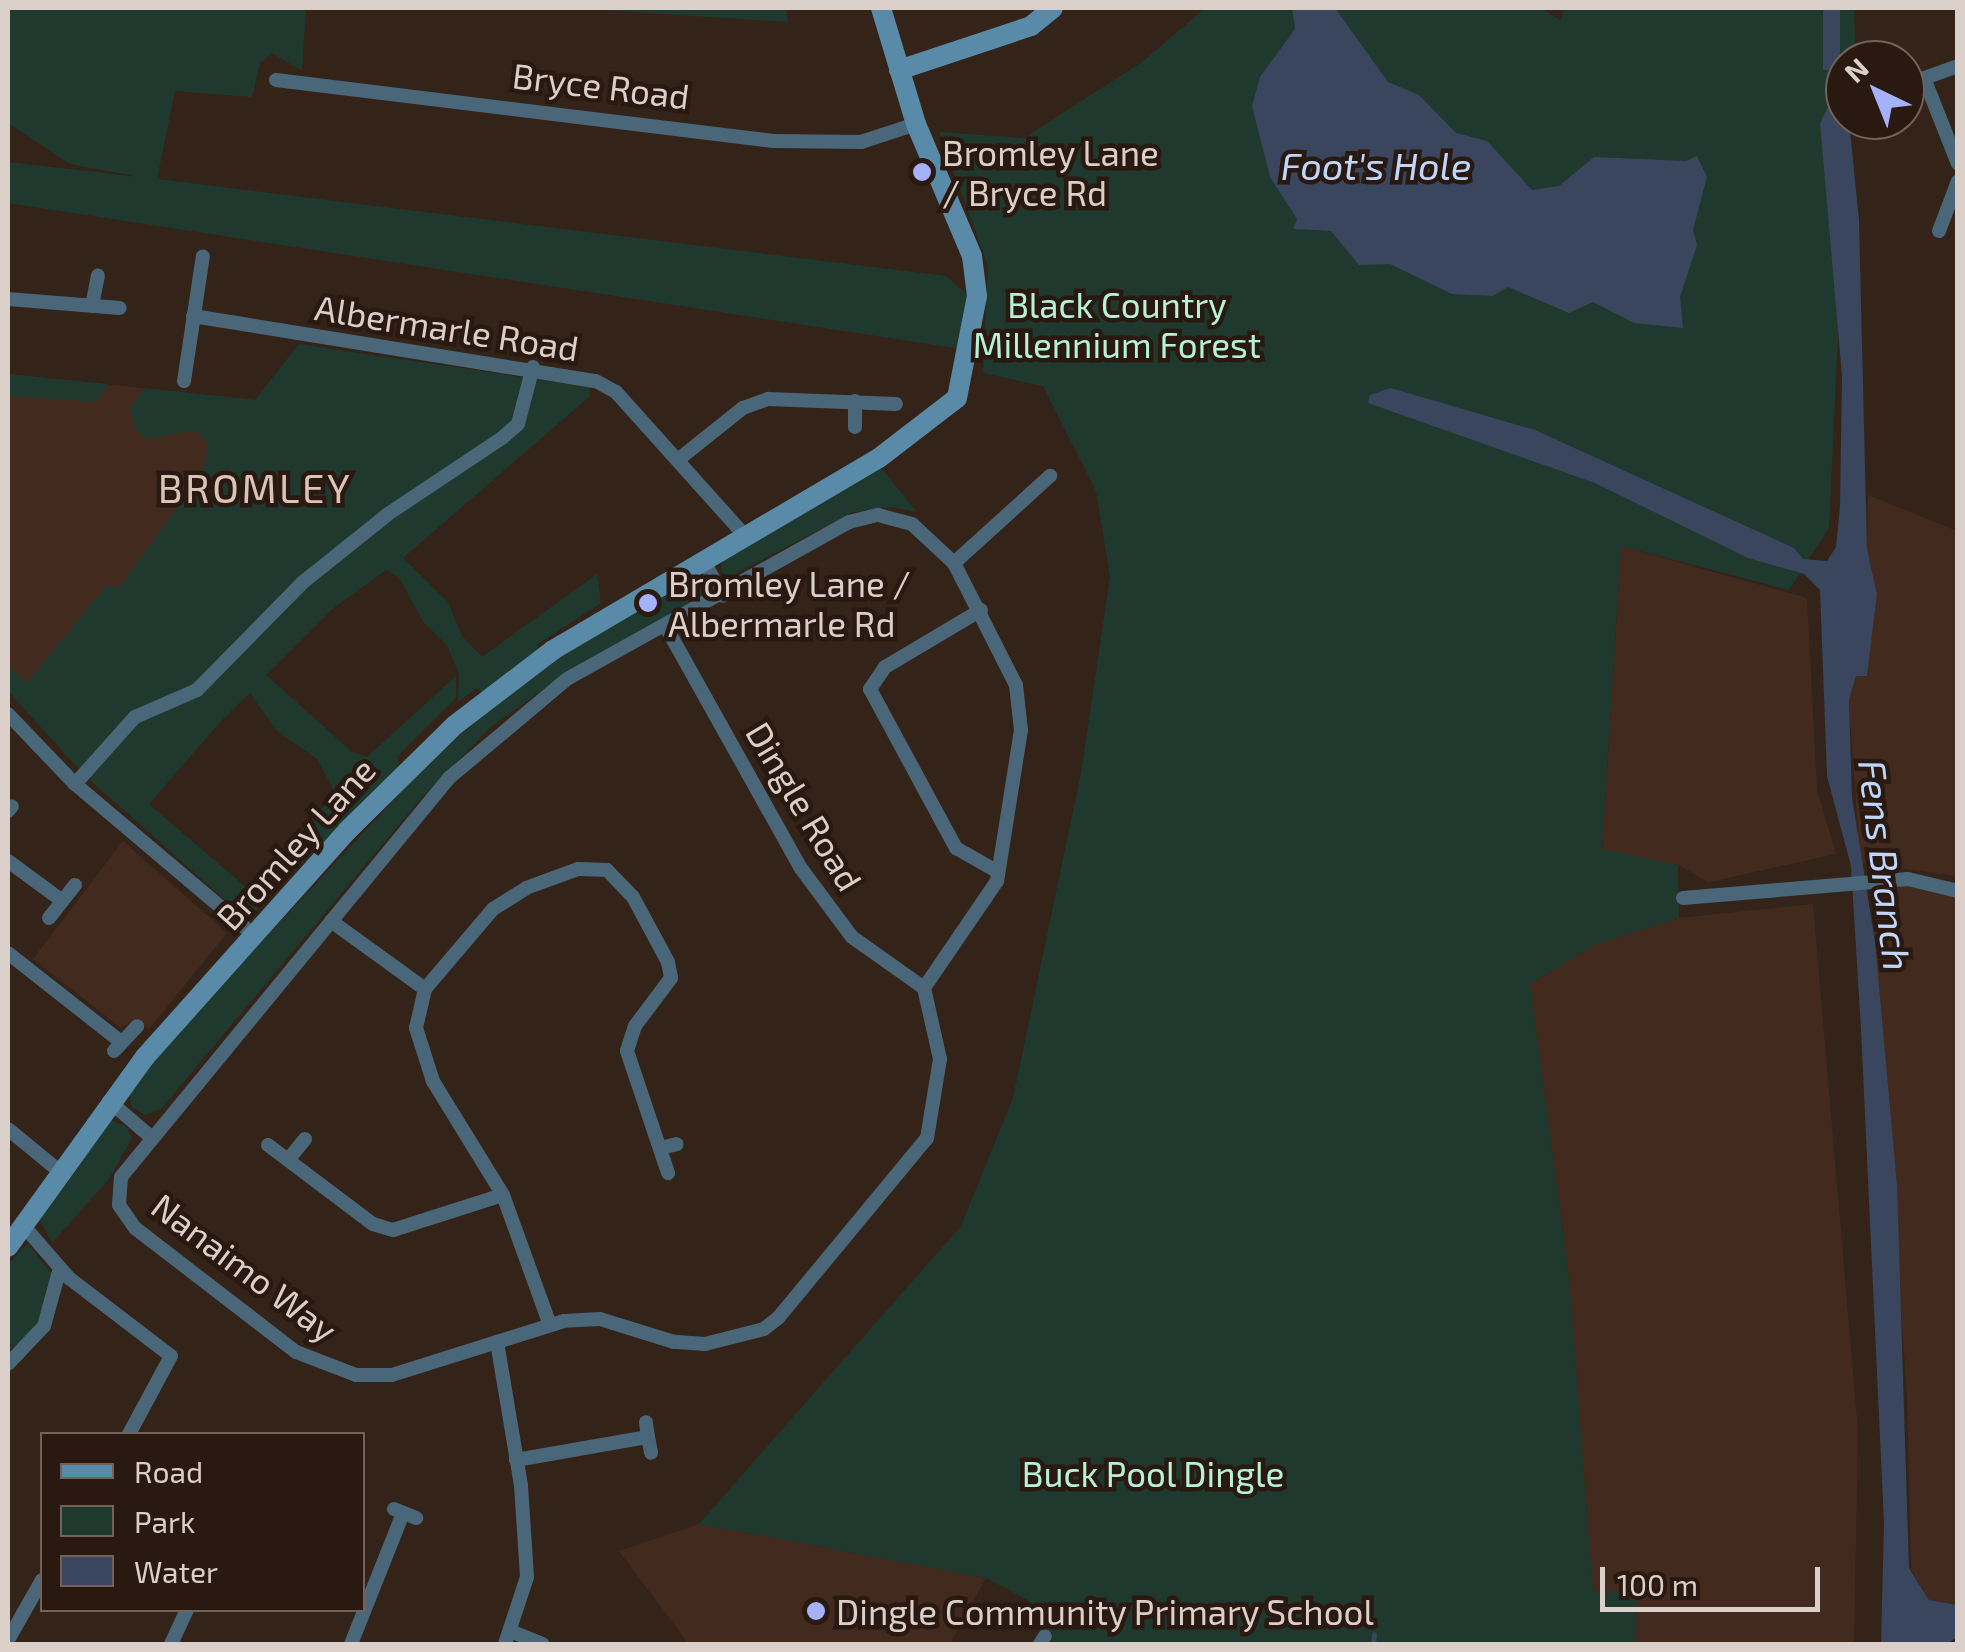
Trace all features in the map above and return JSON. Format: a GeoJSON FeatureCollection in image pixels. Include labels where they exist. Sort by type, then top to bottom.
{"type":"FeatureCollection","features":[{"type":"Feature","properties":{"kind":"street"},"geometry":{"type":"LineString","coordinates":[[880,8],[916,124]]}},
{"type":"Feature","properties":{"kind":"street"},"geometry":{"type":"LineString","coordinates":[[899,70],[1031,26],[1052,8]]}},
{"type":"Feature","properties":{"kind":"street"},"geometry":{"type":"LineString","coordinates":[[1925,78],[1958,66]]}},
{"type":"Feature","properties":{"kind":"street","name":"Bryce Road"},"geometry":{"type":"LineString","coordinates":[[276,80],[773,140],[861,142],[916,124]]}},
{"type":"Feature","properties":{"kind":"street"},"geometry":{"type":"LineString","coordinates":[[1925,81],[1958,164]]}},
{"type":"Feature","properties":{"kind":"street","name":"Bromley Lane"},"geometry":{"type":"LineString","coordinates":[[8,1247],[109,1101],[347,831],[455,725],[553,650],[932,423],[957,398],[970,350],[977,296],[972,256],[916,124]]}},
{"type":"Feature","properties":{"kind":"street"},"geometry":{"type":"LineString","coordinates":[[1938,231],[1958,181]]}},
{"type":"Feature","properties":{"kind":"street"},"geometry":{"type":"LineString","coordinates":[[184,380],[204,256]]}},
{"type":"Feature","properties":{"kind":"street"},"geometry":{"type":"LineString","coordinates":[[92,306],[98,276]]}},
{"type":"Feature","properties":{"kind":"street"},"geometry":{"type":"LineString","coordinates":[[8,299],[120,308]]}},
{"type":"Feature","properties":{"kind":"street","name":"Albermarle Road"},"geometry":{"type":"LineString","coordinates":[[193,316],[420,356],[532,367],[596,380],[616,392],[745,536]]}},
{"type":"Feature","properties":{"kind":"street"},"geometry":{"type":"LineString","coordinates":[[75,784],[134,717],[197,690],[302,583],[510,431],[532,367]]}},
{"type":"Feature","properties":{"kind":"street"},"geometry":{"type":"LineString","coordinates":[[678,459],[743,408],[785,395],[896,404]]}},
{"type":"Feature","properties":{"kind":"street"},"geometry":{"type":"LineString","coordinates":[[855,401],[855,427]]}},
{"type":"Feature","properties":{"kind":"street"},"geometry":{"type":"LineString","coordinates":[[1022,476],[1034,490]]}},
{"type":"Feature","properties":{"kind":"street"},"geometry":{"type":"LineString","coordinates":[[954,563],[1050,476]]}},
{"type":"Feature","properties":{"kind":"street"},"geometry":{"type":"LineString","coordinates":[[703,560],[723,596],[850,522],[878,515],[912,524],[954,563],[981,610],[1016,685],[1021,730],[998,872],[972,923],[924,988]]}},
{"type":"Feature","properties":{"kind":"street","name":"Bromley Lane"},"geometry":{"type":"LineString","coordinates":[[152,1138],[449,778],[504,726],[567,679],[723,596]]}},
{"type":"Feature","properties":{"kind":"street"},"geometry":{"type":"LineString","coordinates":[[981,610],[885,667],[870,689],[956,848],[998,872]]}},
{"type":"Feature","properties":{"kind":"street","name":"Dingle Road"},"geometry":{"type":"LineString","coordinates":[[666,627],[800,867],[852,936],[924,988]]}},
{"type":"Feature","properties":{"kind":"street"},"geometry":{"type":"LineString","coordinates":[[8,714],[75,784],[255,936]]}},
{"type":"Feature","properties":{"kind":"street"},"geometry":{"type":"LineString","coordinates":[[8,861],[60,899]]}},
{"type":"Feature","properties":{"kind":"street"},"geometry":{"type":"LineString","coordinates":[[550,1326],[503,1195],[425,1060],[416,1028],[424,989],[493,909],[526,888],[578,869],[607,870],[633,897],[670,970],[667,984],[630,1034],[627,1052],[668,1172]]}},
{"type":"Feature","properties":{"kind":"street"},"geometry":{"type":"LineString","coordinates":[[1683,898],[1908,879],[1958,891]]}},
{"type":"Feature","properties":{"kind":"street"},"geometry":{"type":"LineString","coordinates":[[49,918],[60,899],[75,885]]}},
{"type":"Feature","properties":{"kind":"street"},"geometry":{"type":"LineString","coordinates":[[331,921],[424,989]]}},
{"type":"Feature","properties":{"kind":"street"},"geometry":{"type":"LineString","coordinates":[[8,954],[117,1046],[138,1026]]}},
{"type":"Feature","properties":{"kind":"street","name":"Nanaimo Way"},"geometry":{"type":"LineString","coordinates":[[152,1138],[121,1177],[117,1191],[126,1216],[296,1352],[374,1378],[550,1326],[600,1319],[674,1342],[705,1344],[764,1329],[778,1318],[927,1138],[940,1059],[924,988]]}},
{"type":"Feature","properties":{"kind":"street"},"geometry":{"type":"LineString","coordinates":[[109,1101],[152,1138]]}},
{"type":"Feature","properties":{"kind":"street"},"geometry":{"type":"LineString","coordinates":[[8,1128],[58,1170]]}},
{"type":"Feature","properties":{"kind":"street"},"geometry":{"type":"LineString","coordinates":[[288,1160],[304,1139]]}},
{"type":"Feature","properties":{"kind":"street"},"geometry":{"type":"LineString","coordinates":[[660,1148],[677,1144]]}},
{"type":"Feature","properties":{"kind":"street"},"geometry":{"type":"LineString","coordinates":[[268,1145],[373,1224],[393,1230],[503,1195]]}},
{"type":"Feature","properties":{"kind":"street"},"geometry":{"type":"LineString","coordinates":[[22,1224],[60,1268],[171,1356],[130,1432]]}},
{"type":"Feature","properties":{"kind":"street"},"geometry":{"type":"LineString","coordinates":[[8,1364],[44,1326],[59,1290],[60,1268]]}},
{"type":"Feature","properties":{"kind":"street"},"geometry":{"type":"LineString","coordinates":[[497,1342],[516,1460],[527,1576],[508,1638],[543,1644]]}},
{"type":"Feature","properties":{"kind":"street"},"geometry":{"type":"LineString","coordinates":[[516,1460],[647,1430],[651,1453]]}},
{"type":"Feature","properties":{"kind":"street"},"geometry":{"type":"LineString","coordinates":[[365,1610],[404,1514]]}},
{"type":"Feature","properties":{"kind":"street"},"geometry":{"type":"LineString","coordinates":[[8,1640],[40,1584]]}},
{"type":"Feature","properties":{"kind":"street"},"geometry":{"type":"LineString","coordinates":[[171,1644],[186,1612]]}},
{"type":"Feature","properties":{"kind":"street"},"geometry":{"type":"LineString","coordinates":[[351,1644],[364,1612]]}},
{"type":"Feature","properties":{"kind":"shaded area"},"geometry":{"type":"Polygon","coordinates":[[[8,374],[255,400],[29,713],[8,691],[8,374]]]}},
{"type":"Feature","properties":{"kind":"shaded area"},"geometry":{"type":"Polygon","coordinates":[[[1868,495],[1957,531],[1957,876],[1860,863],[1849,700],[1856,676],[1867,675],[1877,594],[1867,549],[1868,495]]]}},
{"type":"Feature","properties":{"kind":"shaded area"},"geometry":{"type":"Polygon","coordinates":[[[1621,546],[1807,598],[1817,790],[1836,854],[1709,882],[1678,865],[1602,850],[1621,546]]]}},
{"type":"Feature","properties":{"kind":"shaded area"},"geometry":{"type":"Polygon","coordinates":[[[123,841],[227,933],[149,1029],[133,1020],[121,1028],[33,959],[123,841]]]}},
{"type":"Feature","properties":{"kind":"shaded area"},"geometry":{"type":"Polygon","coordinates":[[[1871,882],[1914,882],[1957,893],[1957,1606],[1929,1600],[1911,1569],[1907,1396],[1871,882]]]}},
{"type":"Feature","properties":{"kind":"shaded area"},"geometry":{"type":"Polygon","coordinates":[[[1813,904],[1858,1431],[1854,1644],[1636,1644],[1637,1594],[1593,1592],[1569,1277],[1530,984],[1596,944],[1679,918],[1813,904]]]}},
{"type":"Feature","properties":{"kind":"shaded area","name":"Dingle Community Primary School"},"geometry":{"type":"Polygon","coordinates":[[[699,1524],[986,1578],[950,1644],[689,1644],[619,1551],[699,1524]]]}},
{"type":"Feature","properties":{"kind":"green space","name":"Black Country Millennium Forest"},"geometry":{"type":"Polygon","coordinates":[[[8,8],[306,8],[302,71],[272,53],[260,63],[252,97],[175,91],[157,179],[946,276],[968,295],[961,349],[8,203],[8,162],[139,177],[70,164],[8,123],[8,8]]]}},
{"type":"Feature","properties":{"kind":"green space"},"geometry":{"type":"Polygon","coordinates":[[[571,8],[786,8],[788,22],[571,8]]]}},
{"type":"Feature","properties":{"kind":"green space","name":"Buck Pool Dingle"},"geometry":{"type":"Polygon","coordinates":[[[1205,8],[1541,8],[1560,20],[1565,8],[1854,8],[1855,40],[1825,40],[1825,140],[1847,140],[1829,528],[1789,590],[1621,546],[1602,849],[1678,865],[1679,918],[1596,944],[1530,984],[1569,1277],[1593,1591],[1637,1593],[1636,1644],[1054,1644],[1028,1600],[986,1578],[699,1524],[961,1226],[1013,1098],[1081,773],[1110,577],[1096,491],[1043,386],[983,373],[988,266],[939,132],[1024,138],[1142,62],[1205,8]]]}},
{"type":"Feature","properties":{"kind":"green space"},"geometry":{"type":"Polygon","coordinates":[[[299,344],[589,387],[590,396],[403,558],[448,602],[462,636],[482,657],[597,574],[601,603],[538,644],[536,653],[484,695],[477,688],[458,702],[459,674],[447,645],[424,623],[399,578],[386,570],[331,610],[266,675],[351,751],[367,757],[456,676],[456,698],[397,757],[400,768],[277,888],[251,885],[336,793],[317,759],[276,730],[250,693],[222,720],[149,804],[249,890],[275,891],[247,919],[85,776],[8,691],[8,666],[27,683],[106,586],[119,588],[203,472],[208,444],[197,430],[146,439],[135,428],[130,408],[145,388],[255,400],[299,344]]]}},
{"type":"Feature","properties":{"kind":"green space"},"geometry":{"type":"Polygon","coordinates":[[[8,374],[108,384],[97,402],[8,396],[8,374]]]}},
{"type":"Feature","properties":{"kind":"green space"},"geometry":{"type":"Polygon","coordinates":[[[881,468],[917,512],[892,507],[853,512],[729,577],[721,572],[722,561],[881,468]]]}},
{"type":"Feature","properties":{"kind":"green space"},"geometry":{"type":"Polygon","coordinates":[[[695,578],[705,585],[704,595],[565,674],[492,726],[422,797],[161,1109],[145,1115],[132,1107],[128,1092],[199,1009],[435,756],[546,664],[695,578]]]}},
{"type":"Feature","properties":{"kind":"green space"},"geometry":{"type":"Polygon","coordinates":[[[110,1120],[126,1126],[132,1138],[109,1179],[52,1243],[38,1217],[110,1120]]]}},
{"type":"Feature","properties":{"kind":"green space"},"geometry":{"type":"Polygon","coordinates":[[[28,1243],[51,1273],[45,1308],[30,1334],[8,1351],[8,1265],[28,1243]]]}},
{"type":"Feature","properties":{"kind":"water","name":"Foot's Hole"},"geometry":{"type":"Polygon","coordinates":[[[1292,8],[1335,8],[1388,82],[1419,95],[1456,133],[1487,141],[1532,190],[1559,186],[1594,157],[1686,161],[1697,156],[1707,177],[1693,230],[1697,245],[1680,297],[1683,328],[1634,323],[1593,302],[1569,313],[1508,287],[1493,296],[1452,294],[1390,264],[1359,265],[1331,231],[1293,229],[1297,219],[1270,177],[1252,106],[1260,77],[1295,29],[1292,8]]]}},
{"type":"Feature","properties":{"kind":"water"},"geometry":{"type":"Polygon","coordinates":[[[1823,8],[1840,8],[1840,40],[1825,40],[1823,70],[1823,8]]]}},
{"type":"Feature","properties":{"kind":"water"},"geometry":{"type":"Polygon","coordinates":[[[1825,113],[1825,140],[1851,140],[1859,220],[1867,549],[1877,594],[1867,676],[1856,676],[1849,700],[1852,797],[1875,942],[1897,1185],[1909,1568],[1929,1600],[1957,1605],[1957,1637],[1947,1644],[1881,1644],[1884,1523],[1861,1029],[1851,866],[1827,776],[1820,590],[1804,574],[1748,558],[1595,483],[1368,403],[1370,395],[1391,388],[1535,430],[1794,548],[1803,559],[1827,561],[1836,547],[1840,506],[1842,376],[1820,123],[1825,113]]]}},
{"type":"Feature","properties":{"kind":"waterway"},"geometry":{"type":"LineString","coordinates":[[1373,1644],[1374,1634]]}},
{"type":"Feature","properties":{"kind":"place","name":"Bromley Lane / Bryce Rd"},"geometry":{"type":"Point","coordinates":[922,172]}},
{"type":"Feature","properties":{"kind":"place","name":"Bromley Lane / Albermarle Rd"},"geometry":{"type":"Point","coordinates":[648,603]}},
{"type":"Feature","properties":{"kind":"place","name":"Dingle Community Primary School"},"geometry":{"type":"Point","coordinates":[816,1611]}},
{"type":"Feature","properties":{"kind":"district","name":"BROMLEY"},"geometry":{"type":"Point","coordinates":[255,487]}},
{"type":"Feature","properties":{"kind":"water label","name":"Fens Branch"},"geometry":{"type":"Point","coordinates":[1885,865]}}]}
